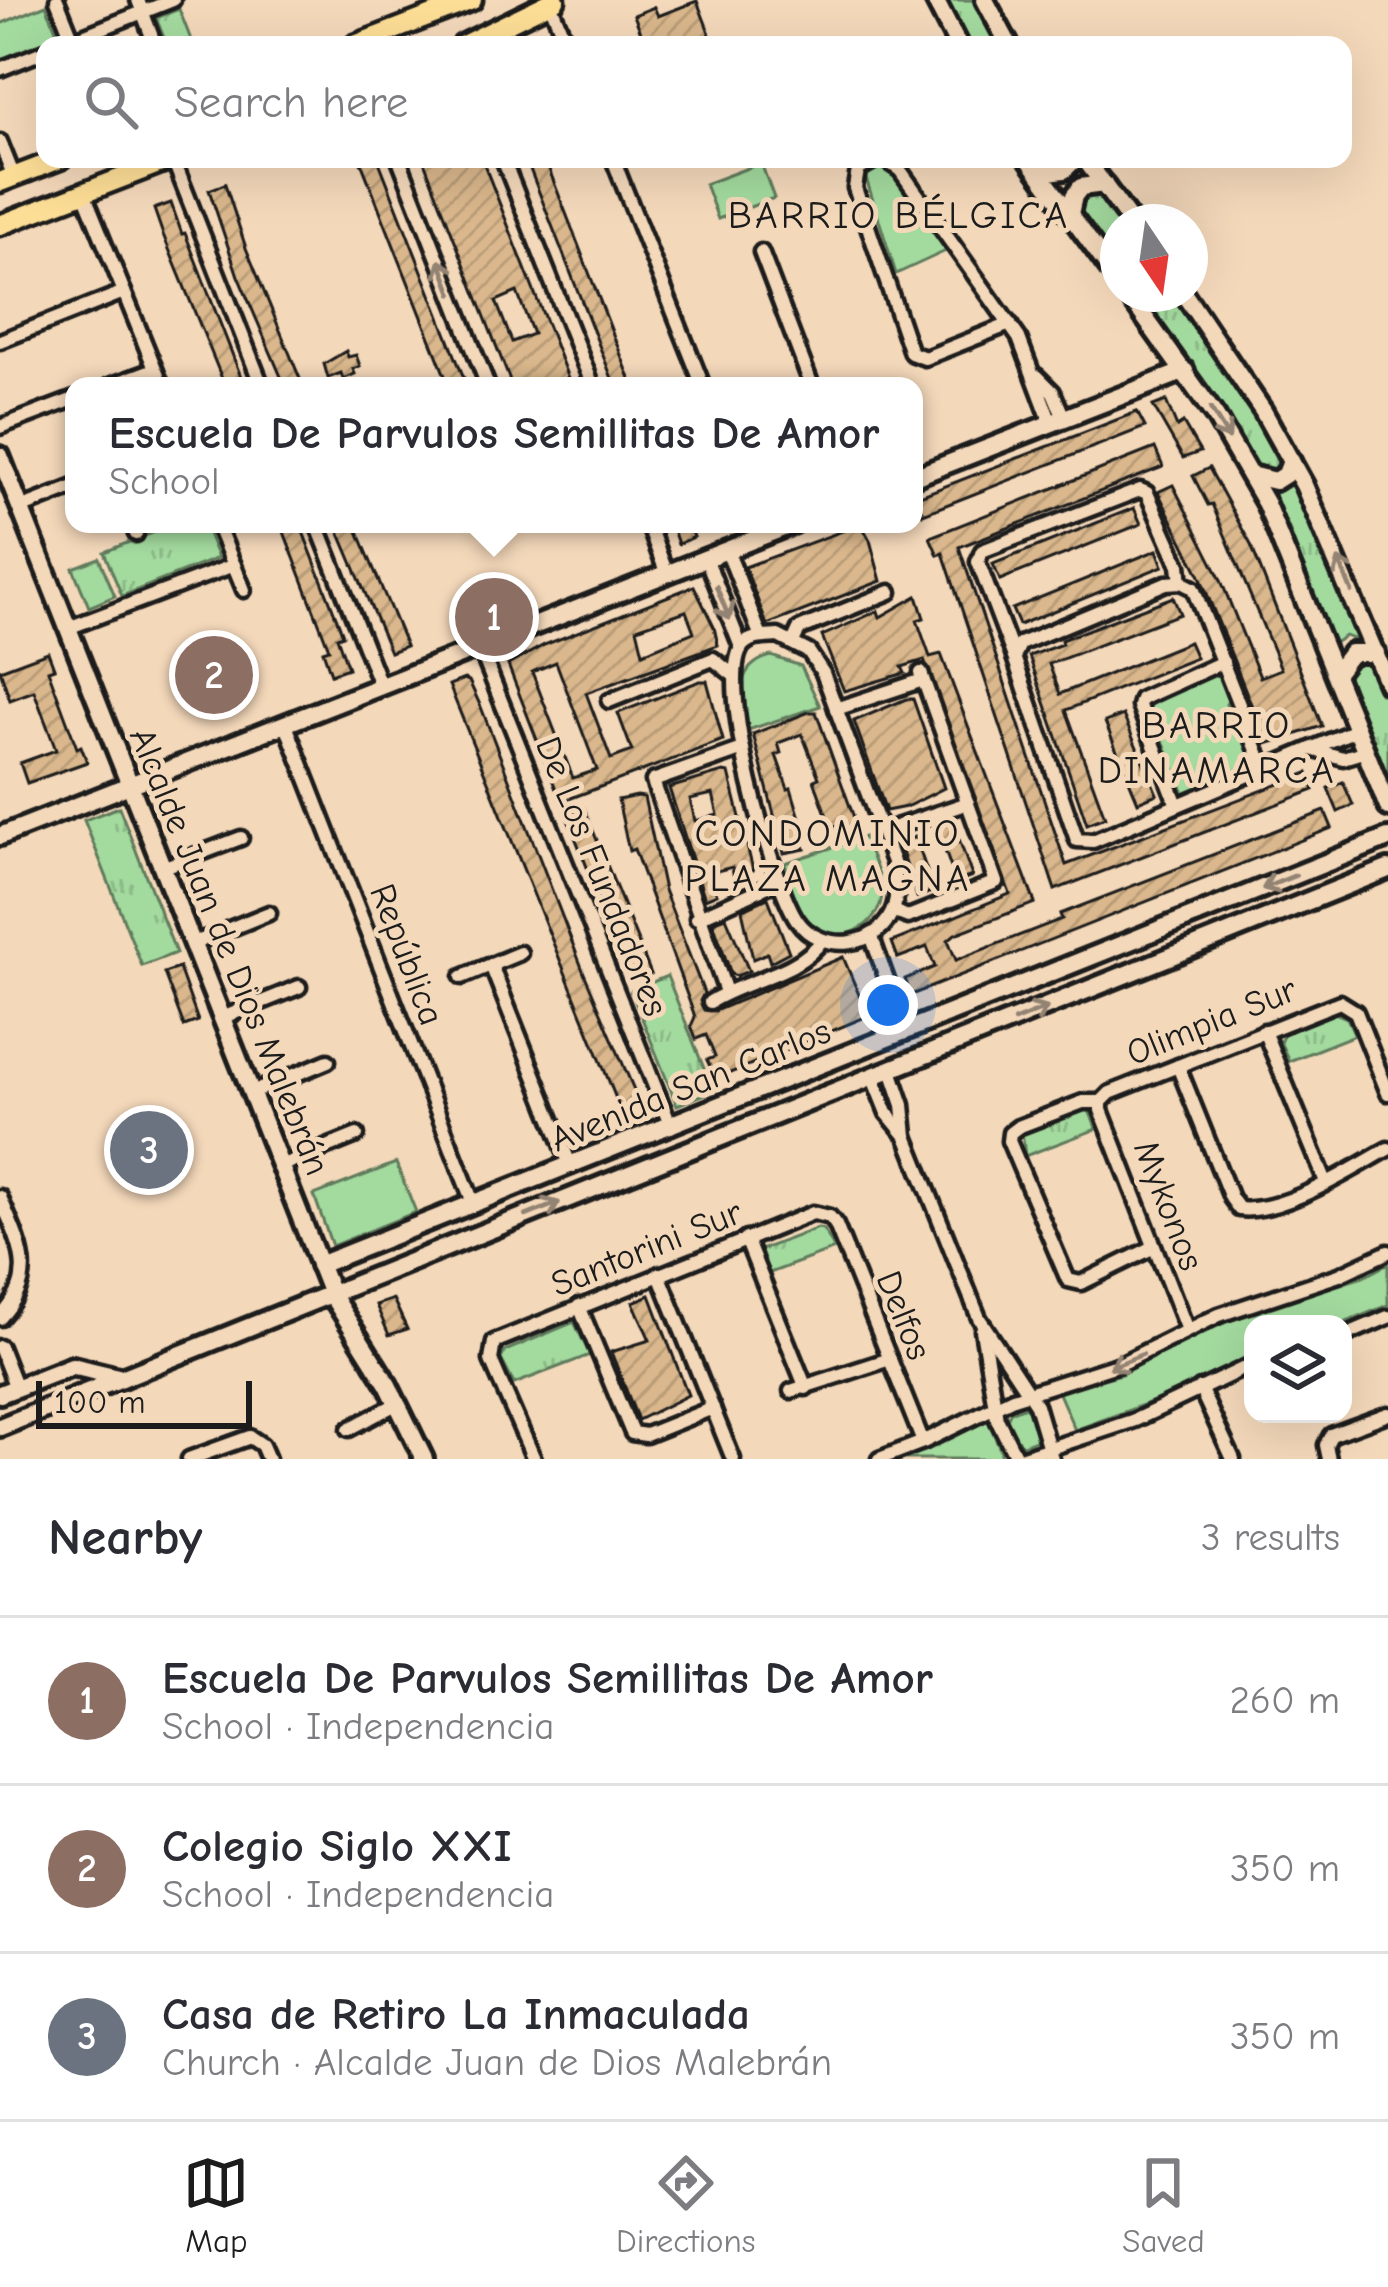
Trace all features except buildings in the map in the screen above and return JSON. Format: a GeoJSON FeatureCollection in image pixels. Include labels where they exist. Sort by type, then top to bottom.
{"type":"FeatureCollection","features":[{"type":"Feature","properties":{"kind":"main road"},"geometry":{"type":"LineString","coordinates":[[935,0],[953,36]]}},
{"type":"Feature","properties":{"kind":"main road"},"geometry":{"type":"LineString","coordinates":[[985,0],[1004,36]]}},
{"type":"Feature","properties":{"kind":"main road"},"geometry":{"type":"LineString","coordinates":[[481,36],[553,1]]}},
{"type":"Feature","properties":{"kind":"main road"},"geometry":{"type":"LineString","coordinates":[[398,36],[463,2]]}},
{"type":"Feature","properties":{"kind":"main road"},"geometry":{"type":"LineString","coordinates":[[7,180],[37,168]]}},
{"type":"Feature","properties":{"kind":"main road"},"geometry":{"type":"LineString","coordinates":[[0,225],[148,168]]}},
{"type":"Feature","properties":{"kind":"main road"},"geometry":{"type":"LineString","coordinates":[[1036,168],[1100,255]]}},
{"type":"Feature","properties":{"kind":"main road"},"geometry":{"type":"LineString","coordinates":[[1092,168],[1118,204]]}},
{"type":"Feature","properties":{"kind":"main road"},"geometry":{"type":"LineString","coordinates":[[1070,214],[1073,196],[1082,187],[1104,184]]}},
{"type":"Feature","properties":{"kind":"main road"},"geometry":{"type":"LineString","coordinates":[[1141,312],[1185,371],[1250,475],[1286,549],[1388,807]]}},
{"type":"Feature","properties":{"kind":"main road"},"geometry":{"type":"LineString","coordinates":[[1196,312],[1291,460],[1330,539],[1388,684]]}},
{"type":"Feature","properties":{"kind":"main road"},"geometry":{"type":"LineString","coordinates":[[923,474],[1185,371]]}},
{"type":"Feature","properties":{"kind":"main road","name":"Alcalde Juan de Dios Malebrán"},"geometry":{"type":"LineString","coordinates":[[0,456],[331,1294],[398,1403],[424,1459]]}},
{"type":"Feature","properties":{"kind":"main road"},"geometry":{"type":"LineString","coordinates":[[1250,475],[1275,481],[1286,475],[1291,460]]}},
{"type":"Feature","properties":{"kind":"main road"},"geometry":{"type":"LineString","coordinates":[[0,836],[727,550],[755,533]]}},
{"type":"Feature","properties":{"kind":"main road"},"geometry":{"type":"LineString","coordinates":[[1336,673],[1351,653],[1376,653]]}},
{"type":"Feature","properties":{"kind":"main road","name":"Avenida San Carlos"},"geometry":{"type":"LineString","coordinates":[[320,1265],[411,1234],[474,1204],[1388,838]]}},
{"type":"Feature","properties":{"kind":"main road","name":"Avenida San Carlos"},"geometry":{"type":"LineString","coordinates":[[0,1427],[1388,869]]}},
{"type":"Feature","properties":{"kind":"main road"},"geometry":{"type":"LineString","coordinates":[[963,1010],[974,1036]]}},
{"type":"Feature","properties":{"kind":"main road"},"geometry":{"type":"LineString","coordinates":[[411,1234],[411,1253],[425,1256]]}},
{"type":"Feature","properties":{"kind":"main road"},"geometry":{"type":"LineString","coordinates":[[385,1272],[411,1234]]}},
{"type":"Feature","properties":{"kind":"main road"},"geometry":{"type":"LineString","coordinates":[[8,1391],[72,1366],[122,1378]]}},
{"type":"Feature","properties":{"kind":"street"},"geometry":{"type":"LineString","coordinates":[[57,0],[65,36]]}},
{"type":"Feature","properties":{"kind":"street"},"geometry":{"type":"LineString","coordinates":[[78,36],[140,6],[172,0]]}},
{"type":"Feature","properties":{"kind":"street"},"geometry":{"type":"LineString","coordinates":[[553,1],[564,36]]}},
{"type":"Feature","properties":{"kind":"street"},"geometry":{"type":"LineString","coordinates":[[140,6],[152,36]]}},
{"type":"Feature","properties":{"kind":"street"},"geometry":{"type":"LineString","coordinates":[[0,69],[36,55]]}},
{"type":"Feature","properties":{"kind":"street"},"geometry":{"type":"LineString","coordinates":[[0,142],[7,180]]}},
{"type":"Feature","properties":{"kind":"street"},"geometry":{"type":"LineString","coordinates":[[176,168],[258,377]]}},
{"type":"Feature","properties":{"kind":"street"},"geometry":{"type":"LineString","coordinates":[[403,168],[484,377]]}},
{"type":"Feature","properties":{"kind":"street"},"geometry":{"type":"LineString","coordinates":[[507,168],[589,377]]}},
{"type":"Feature","properties":{"kind":"street"},"geometry":{"type":"LineString","coordinates":[[617,168],[699,377]]}},
{"type":"Feature","properties":{"kind":"street"},"geometry":{"type":"LineString","coordinates":[[865,168],[856,176],[855,188],[910,353],[925,358],[1010,324]]}},
{"type":"Feature","properties":{"kind":"street"},"geometry":{"type":"LineString","coordinates":[[899,168],[1010,324],[1058,421]]}},
{"type":"Feature","properties":{"kind":"street"},"geometry":{"type":"LineString","coordinates":[[83,193],[158,377]]}},
{"type":"Feature","properties":{"kind":"street"},"geometry":{"type":"LineString","coordinates":[[761,252],[809,377]]}},
{"type":"Feature","properties":{"kind":"street"},"geometry":{"type":"LineString","coordinates":[[0,340],[124,292]]}},
{"type":"Feature","properties":{"kind":"street"},"geometry":{"type":"LineString","coordinates":[[133,377],[154,369]]}},
{"type":"Feature","properties":{"kind":"street"},"geometry":{"type":"LineString","coordinates":[[0,427],[65,402]]}},
{"type":"Feature","properties":{"kind":"street"},"geometry":{"type":"LineString","coordinates":[[20,508],[65,490]]}},
{"type":"Feature","properties":{"kind":"street"},"geometry":{"type":"LineString","coordinates":[[1183,582],[1147,493],[1140,490],[982,551],[978,562],[1017,650],[1077,840],[1093,841],[1358,729]]}},
{"type":"Feature","properties":{"kind":"street"},"geometry":{"type":"LineString","coordinates":[[221,533],[244,590]]}},
{"type":"Feature","properties":{"kind":"street"},"geometry":{"type":"LineString","coordinates":[[321,533],[381,687]]}},
{"type":"Feature","properties":{"kind":"street"},"geometry":{"type":"LineString","coordinates":[[651,533],[667,574]]}},
{"type":"Feature","properties":{"kind":"street"},"geometry":{"type":"LineString","coordinates":[[727,550],[761,638]]}},
{"type":"Feature","properties":{"kind":"street"},"geometry":{"type":"LineString","coordinates":[[706,558],[741,647],[732,674],[734,708],[779,881],[796,920],[822,940],[852,943],[871,935],[893,911],[897,886],[884,831],[823,673],[808,652],[778,636],[741,647]]}},
{"type":"Feature","properties":{"kind":"street"},"geometry":{"type":"LineString","coordinates":[[68,628],[234,565]]}},
{"type":"Feature","properties":{"kind":"street"},"geometry":{"type":"LineString","coordinates":[[1017,650],[1166,583],[1183,582],[1193,589],[1264,768]]}},
{"type":"Feature","properties":{"kind":"street"},"geometry":{"type":"LineString","coordinates":[[793,642],[800,629],[890,592]]}},
{"type":"Feature","properties":{"kind":"street","name":"De Los Fundadores"},"geometry":{"type":"LineString","coordinates":[[480,648],[671,1127]]}},
{"type":"Feature","properties":{"kind":"street"},"geometry":{"type":"LineString","coordinates":[[609,703],[713,659],[732,674]]}},
{"type":"Feature","properties":{"kind":"street"},"geometry":{"type":"LineString","coordinates":[[1177,805],[1139,706],[1141,699],[1222,662]]}},
{"type":"Feature","properties":{"kind":"street"},"geometry":{"type":"LineString","coordinates":[[836,709],[922,677],[996,882],[908,917],[893,911]]}},
{"type":"Feature","properties":{"kind":"street","name":"República"},"geometry":{"type":"LineString","coordinates":[[286,724],[474,1204]]}},
{"type":"Feature","properties":{"kind":"street"},"geometry":{"type":"LineString","coordinates":[[726,992],[653,781],[743,748]]}},
{"type":"Feature","properties":{"kind":"street"},"geometry":{"type":"LineString","coordinates":[[1310,748],[1343,758],[1366,751]]}},
{"type":"Feature","properties":{"kind":"street"},"geometry":{"type":"LineString","coordinates":[[884,831],[968,803]]}},
{"type":"Feature","properties":{"kind":"street"},"geometry":{"type":"LineString","coordinates":[[162,868],[241,838]]}},
{"type":"Feature","properties":{"kind":"street"},"geometry":{"type":"LineString","coordinates":[[697,918],[779,881]]}},
{"type":"Feature","properties":{"kind":"street"},"geometry":{"type":"LineString","coordinates":[[192,944],[269,913]]}},
{"type":"Feature","properties":{"kind":"street"},"geometry":{"type":"LineString","coordinates":[[871,935],[906,1033]]}},
{"type":"Feature","properties":{"kind":"street"},"geometry":{"type":"LineString","coordinates":[[710,1002],[811,956],[822,940]]}},
{"type":"Feature","properties":{"kind":"street"},"geometry":{"type":"LineString","coordinates":[[462,977],[520,953]]}},
{"type":"Feature","properties":{"kind":"street"},"geometry":{"type":"LineString","coordinates":[[490,965],[571,1167]]}},
{"type":"Feature","properties":{"kind":"street"},"geometry":{"type":"LineString","coordinates":[[222,1018],[299,986]]}},
{"type":"Feature","properties":{"kind":"street","name":"Olimpia Sur"},"geometry":{"type":"LineString","coordinates":[[1154,1247],[1086,1282],[1072,1283],[1064,1277],[1009,1141],[1010,1133],[1083,1102],[1102,1102],[1110,1093],[1334,1003],[1347,1004],[1356,1012],[1388,1093]]}},
{"type":"Feature","properties":{"kind":"street"},"geometry":{"type":"LineString","coordinates":[[1264,1030],[1326,1183]]}},
{"type":"Feature","properties":{"kind":"street"},"geometry":{"type":"LineString","coordinates":[[251,1093],[328,1061]]}},
{"type":"Feature","properties":{"kind":"street"},"geometry":{"type":"LineString","coordinates":[[1178,1066],[1239,1209],[1258,1209],[1326,1183],[1388,1149]]}},
{"type":"Feature","properties":{"kind":"street"},"geometry":{"type":"LineString","coordinates":[[882,1074],[887,1113],[906,1136],[979,1318],[1001,1431],[1017,1459],[1051,1452],[1135,1420],[1244,1368]]}},
{"type":"Feature","properties":{"kind":"street","name":"Mykonos"},"geometry":{"type":"LineString","coordinates":[[1102,1102],[1102,1114],[1187,1330]]}},
{"type":"Feature","properties":{"kind":"street"},"geometry":{"type":"LineString","coordinates":[[280,1166],[358,1135]]}},
{"type":"Feature","properties":{"kind":"street"},"geometry":{"type":"LineString","coordinates":[[0,1197],[25,1273],[18,1295],[0,1318]]}},
{"type":"Feature","properties":{"kind":"street","name":"Santorini Sur"},"geometry":{"type":"LineString","coordinates":[[534,1459],[491,1360],[498,1339],[813,1213],[825,1214]]}},
{"type":"Feature","properties":{"kind":"street","name":"Delfos"},"geometry":{"type":"LineString","coordinates":[[825,1214],[836,1225],[923,1442]]}},
{"type":"Feature","properties":{"kind":"street"},"geometry":{"type":"LineString","coordinates":[[746,1239],[799,1390],[890,1359]]}},
{"type":"Feature","properties":{"kind":"street"},"geometry":{"type":"LineString","coordinates":[[879,1459],[1028,1392],[1120,1364],[1244,1305],[1339,1275],[1388,1252]]}},
{"type":"Feature","properties":{"kind":"street"},"geometry":{"type":"LineString","coordinates":[[659,1274],[733,1459]]}},
{"type":"Feature","properties":{"kind":"street"},"geometry":{"type":"LineString","coordinates":[[579,1306],[627,1426],[635,1435],[646,1435],[712,1408]]}},
{"type":"Feature","properties":{"kind":"street"},"geometry":{"type":"LineString","coordinates":[[1352,1332],[1388,1317]]}},
{"type":"Feature","properties":{"kind":"street"},"geometry":{"type":"LineString","coordinates":[[979,1318],[1028,1392],[1043,1420],[1051,1452]]}},
{"type":"Feature","properties":{"kind":"street"},"geometry":{"type":"LineString","coordinates":[[0,1348],[8,1391]]}},
{"type":"Feature","properties":{"kind":"street"},"geometry":{"type":"LineString","coordinates":[[1200,1388],[1233,1459]]}},
{"type":"Feature","properties":{"kind":"street"},"geometry":{"type":"LineString","coordinates":[[350,1429],[398,1403]]}},
{"type":"Feature","properties":{"kind":"street"},"geometry":{"type":"LineString","coordinates":[[1330,1459],[1328,1440],[1335,1432],[1388,1414]]}},
{"type":"Feature","properties":{"kind":"street"},"geometry":{"type":"LineString","coordinates":[[189,1459],[250,1437],[262,1445],[268,1459]]}},
{"type":"Feature","properties":{"kind":"green space"},"geometry":{"type":"Polygon","coordinates":[[[944,0],[974,0],[993,36],[962,36],[944,0]]]}},
{"type":"Feature","properties":{"kind":"green space"},"geometry":{"type":"Polygon","coordinates":[[[46,5],[59,36],[36,36],[36,46],[0,60],[0,24],[46,5]]]}},
{"type":"Feature","properties":{"kind":"green space"},"geometry":{"type":"Polygon","coordinates":[[[179,9],[190,36],[163,36],[156,18],[179,9]]]}},
{"type":"Feature","properties":{"kind":"green space"},"geometry":{"type":"Polygon","coordinates":[[[748,168],[763,168],[774,198],[718,219],[705,184],[748,168]]]}},
{"type":"Feature","properties":{"kind":"green space"},"geometry":{"type":"Polygon","coordinates":[[[876,168],[889,168],[946,251],[896,274],[865,175],[876,168]]]}},
{"type":"Feature","properties":{"kind":"green space"},"geometry":{"type":"Polygon","coordinates":[[[1093,188],[1105,204],[1100,204],[1100,239],[1078,209],[1083,193],[1093,188]]]}},
{"type":"Feature","properties":{"kind":"green space"},"geometry":{"type":"Polygon","coordinates":[[[1153,312],[1183,312],[1277,452],[1280,474],[1259,473],[1153,312]]]}},
{"type":"Feature","properties":{"kind":"green space"},"geometry":{"type":"Polygon","coordinates":[[[1292,482],[1361,642],[1345,636],[1331,645],[1288,526],[1266,487],[1292,482]]]}},
{"type":"Feature","properties":{"kind":"green space"},"geometry":{"type":"Polygon","coordinates":[[[152,533],[208,533],[218,558],[122,596],[104,552],[152,533]]]}},
{"type":"Feature","properties":{"kind":"green space"},"geometry":{"type":"Polygon","coordinates":[[[99,558],[115,596],[89,607],[73,568],[99,558]]]}},
{"type":"Feature","properties":{"kind":"green space"},"geometry":{"type":"Polygon","coordinates":[[[771,656],[801,666],[820,706],[748,730],[742,696],[745,676],[771,656]]]}},
{"type":"Feature","properties":{"kind":"green space"},"geometry":{"type":"Polygon","coordinates":[[[1351,662],[1372,662],[1388,704],[1388,780],[1348,676],[1351,662]]]}},
{"type":"Feature","properties":{"kind":"green space","name":"BARRIO DINAMARCA"},"geometry":{"type":"Polygon","coordinates":[[[1219,673],[1232,698],[1226,704],[1240,738],[1247,736],[1257,764],[1184,794],[1150,707],[1152,699],[1219,673]]]}},
{"type":"Feature","properties":{"kind":"green space"},"geometry":{"type":"Polygon","coordinates":[[[119,807],[176,953],[142,966],[84,820],[119,807]]]}},
{"type":"Feature","properties":{"kind":"green space"},"geometry":{"type":"Polygon","coordinates":[[[864,837],[880,878],[880,904],[857,930],[822,932],[802,912],[785,863],[864,837]]]}},
{"type":"Feature","properties":{"kind":"green space"},"geometry":{"type":"Polygon","coordinates":[[[667,976],[713,1091],[677,1105],[631,991],[667,976]]]}},
{"type":"Feature","properties":{"kind":"green space"},"geometry":{"type":"Polygon","coordinates":[[[1335,1013],[1347,1018],[1355,1035],[1289,1061],[1280,1042],[1284,1034],[1335,1013]]]}},
{"type":"Feature","properties":{"kind":"green space"},"geometry":{"type":"Polygon","coordinates":[[[1087,1106],[1097,1129],[1025,1156],[1022,1132],[1087,1106]]]}},
{"type":"Feature","properties":{"kind":"green space"},"geometry":{"type":"Polygon","coordinates":[[[396,1163],[416,1212],[332,1246],[314,1195],[396,1163]]]}},
{"type":"Feature","properties":{"kind":"green space"},"geometry":{"type":"Polygon","coordinates":[[[818,1228],[835,1249],[767,1274],[757,1251],[818,1228]]]}},
{"type":"Feature","properties":{"kind":"green space"},"geometry":{"type":"Polygon","coordinates":[[[1388,1264],[1388,1305],[1352,1320],[1352,1315],[1244,1315],[1244,1360],[1162,1398],[1075,1430],[1058,1391],[1121,1374],[1199,1333],[1258,1309],[1363,1277],[1388,1264]]]}},
{"type":"Feature","properties":{"kind":"green space"},"geometry":{"type":"Polygon","coordinates":[[[574,1322],[590,1355],[514,1384],[501,1359],[505,1351],[574,1322]]]}},
{"type":"Feature","properties":{"kind":"green space"},"geometry":{"type":"Polygon","coordinates":[[[1024,1407],[1031,1412],[1039,1434],[1023,1445],[1016,1441],[1007,1419],[1011,1411],[1024,1407]]]}},
{"type":"Feature","properties":{"kind":"green space"},"geometry":{"type":"Polygon","coordinates":[[[988,1421],[1001,1451],[999,1459],[903,1459],[988,1421]]]}},
{"type":"Feature","properties":{"kind":"place","name":"Escuela De Parvulos Semillitas De Amor"},"geometry":{"type":"Point","coordinates":[494,617]}},
{"type":"Feature","properties":{"kind":"place","name":"Colegio Siglo XXI"},"geometry":{"type":"Point","coordinates":[214,675]}},
{"type":"Feature","properties":{"kind":"place","name":"Casa de Retiro La Inmaculada"},"geometry":{"type":"Point","coordinates":[149,1150]}},
{"type":"Feature","properties":{"kind":"district","name":"BARRIO BÉLGICA"},"geometry":{"type":"Point","coordinates":[899,214]}},
{"type":"Feature","properties":{"kind":"district","name":"BARRIO DINAMARCA"},"geometry":{"type":"Point","coordinates":[1217,746]}},
{"type":"Feature","properties":{"kind":"district","name":"CONDOMINIO PLAZA MAGNA"},"geometry":{"type":"Point","coordinates":[828,854]}}]}
